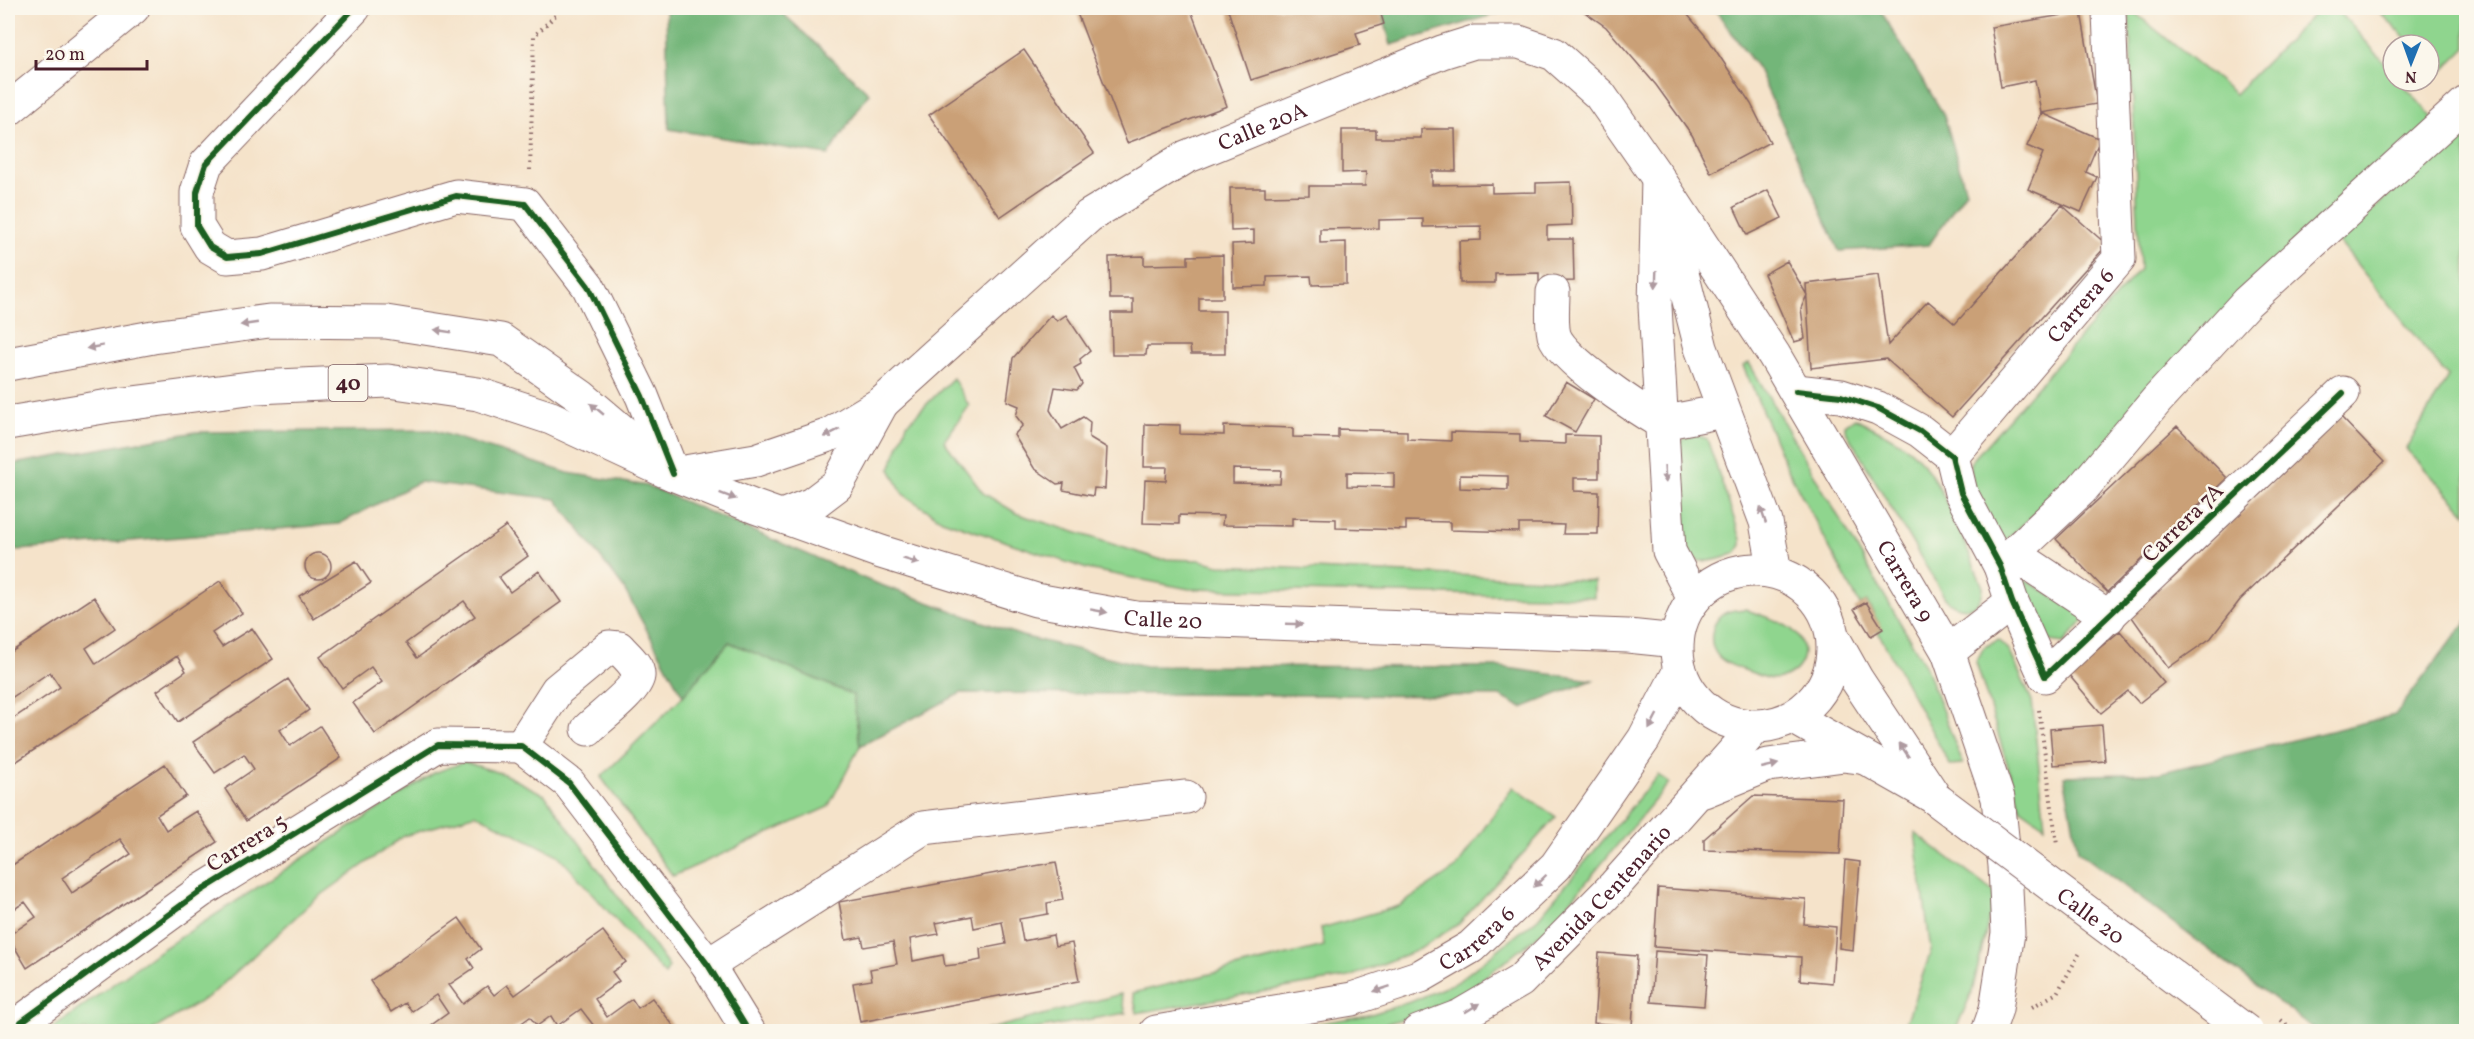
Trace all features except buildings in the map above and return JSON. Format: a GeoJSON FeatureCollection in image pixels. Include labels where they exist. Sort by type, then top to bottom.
{"type":"FeatureCollection","features":[{"type":"Feature","properties":{"kind":"main road"},"geometry":{"type":"LineString","coordinates":[[8,110],[133,8]]}},
{"type":"Feature","properties":{"kind":"main road"},"geometry":{"type":"LineString","coordinates":[[354,8],[206,164],[197,192],[197,226],[210,247],[227,257],[262,254],[456,196],[525,204],[588,286],[642,396],[673,474]]}},
{"type":"Feature","properties":{"kind":"main road","name":"Carrera 6"},"geometry":{"type":"LineString","coordinates":[[1952,456],[2119,259],[2109,12]]}},
{"type":"Feature","properties":{"kind":"main road","name":"Calle 20A"},"geometry":{"type":"LineString","coordinates":[[882,403],[1089,216],[1186,157],[1442,52],[1473,42],[1519,42],[1554,54],[1600,95],[1658,178]]}},
{"type":"Feature","properties":{"kind":"main road"},"geometry":{"type":"LineString","coordinates":[[2007,560],[2081,490],[2157,400],[2247,302],[2466,103]]}},
{"type":"Feature","properties":{"kind":"main road"},"geometry":{"type":"LineString","coordinates":[[1658,178],[1699,340],[1723,411],[1766,522],[1776,572]]}},
{"type":"Feature","properties":{"kind":"main road"},"geometry":{"type":"LineString","coordinates":[[1658,178],[1655,306],[1669,551],[1694,599]]}},
{"type":"Feature","properties":{"kind":"main road","name":"Carrera 9"},"geometry":{"type":"LineString","coordinates":[[1658,178],[1796,391],[1948,652],[1998,798],[2005,866],[2008,933],[1996,1010],[1988,1032]]}},
{"type":"Feature","properties":{"kind":"main road"},"geometry":{"type":"LineString","coordinates":[[1552,292],[1554,335],[1563,348],[1581,367],[1630,404],[1662,423],[1723,411]]}},
{"type":"Feature","properties":{"kind":"main road"},"geometry":{"type":"LineString","coordinates":[[8,364],[153,337],[269,321],[386,322],[501,340],[582,396],[673,474]]}},
{"type":"Feature","properties":{"kind":"main road","name":"40"},"geometry":{"type":"LineString","coordinates":[[8,423],[109,406],[257,387],[388,381],[478,394],[551,417],[673,474]]}},
{"type":"Feature","properties":{"kind":"main road"},"geometry":{"type":"LineString","coordinates":[[1796,391],[1841,396],[1878,408],[1920,431],[1952,456],[1961,493],[2007,560],[2109,617]]}},
{"type":"Feature","properties":{"kind":"main road","name":"Carrera 7A"},"geometry":{"type":"LineString","coordinates":[[2045,676],[2343,393]]}},
{"type":"Feature","properties":{"kind":"main road"},"geometry":{"type":"LineString","coordinates":[[673,474],[756,460],[790,450],[829,435],[882,403]]}},
{"type":"Feature","properties":{"kind":"main road"},"geometry":{"type":"LineString","coordinates":[[782,516],[812,504],[837,485],[882,403]]}},
{"type":"Feature","properties":{"kind":"main road","name":"Calle 20"},"geometry":{"type":"LineString","coordinates":[[673,474],[881,552],[1036,600],[1136,618],[1628,636],[1679,656]]}},
{"type":"Feature","properties":{"kind":"main road"},"geometry":{"type":"LineString","coordinates":[[2007,560],[2012,602],[2045,676]]}},
{"type":"Feature","properties":{"kind":"main road"},"geometry":{"type":"LineString","coordinates":[[1745,571],[1776,572],[1803,586],[1824,610],[1834,639],[1831,669],[1817,697],[1793,717],[1756,726],[1731,722],[1708,711],[1691,693],[1679,656],[1683,619],[1694,599],[1717,580],[1745,571]]}},
{"type":"Feature","properties":{"kind":"main road"},"geometry":{"type":"LineString","coordinates":[[1948,652],[2012,602]]}},
{"type":"Feature","properties":{"kind":"main road","name":"Calle 20"},"geometry":{"type":"LineString","coordinates":[[1834,639],[1857,680],[1936,799]]}},
{"type":"Feature","properties":{"kind":"main road"},"geometry":{"type":"LineString","coordinates":[[588,729],[632,688],[638,676],[636,668],[620,648],[609,647],[557,690],[521,746],[569,783],[708,965],[749,1032]]}},
{"type":"Feature","properties":{"kind":"main road","name":"Carrera 6"},"geometry":{"type":"LineString","coordinates":[[1156,1032],[1352,999],[1421,976],[1471,947],[1556,866],[1644,739],[1679,656]]}},
{"type":"Feature","properties":{"kind":"main road","name":"Calle 20"},"geometry":{"type":"LineString","coordinates":[[1793,717],[1936,799],[2247,1032]]}},
{"type":"Feature","properties":{"kind":"main road","name":"Avenida Centenario"},"geometry":{"type":"LineString","coordinates":[[1418,1032],[1460,1016],[1520,981],[1600,900],[1756,726]]}},
{"type":"Feature","properties":{"kind":"main road","name":"Carrera 5"},"geometry":{"type":"LineString","coordinates":[[17,1032],[21,1022],[201,891],[438,745],[521,746]]}},
{"type":"Feature","properties":{"kind":"main road"},"geometry":{"type":"LineString","coordinates":[[1696,794],[1768,765],[1844,755],[1861,757]]}},
{"type":"Feature","properties":{"kind":"main road"},"geometry":{"type":"LineString","coordinates":[[708,965],[923,828],[1186,797]]}},
{"type":"Feature","properties":{"kind":"path"},"geometry":{"type":"LineString","coordinates":[[525,204],[529,186],[534,36],[558,13]]}},
{"type":"Feature","properties":{"kind":"path"},"geometry":{"type":"LineString","coordinates":[[2045,676],[2038,698],[2058,852]]}},
{"type":"Feature","properties":{"kind":"path"},"geometry":{"type":"LineString","coordinates":[[2056,993],[2086,945]]}},
{"type":"Feature","properties":{"kind":"green space"},"geometry":{"type":"Polygon","coordinates":[[[666,8],[777,8],[869,93],[828,155],[669,129],[666,8]]]}},
{"type":"Feature","properties":{"kind":"green space"},"geometry":{"type":"Polygon","coordinates":[[[1381,8],[1505,8],[1506,11],[1391,45],[1381,8]]]}},
{"type":"Feature","properties":{"kind":"green space"},"geometry":{"type":"Polygon","coordinates":[[[1714,8],[1879,8],[1944,115],[1966,191],[1929,245],[1839,251],[1758,69],[1714,8]]]}},
{"type":"Feature","properties":{"kind":"green space"},"geometry":{"type":"Polygon","coordinates":[[[2129,8],[2235,94],[2320,8],[2336,8],[2381,59],[2381,93],[2411,93],[2441,127],[2157,400],[1999,547],[1973,486],[1970,463],[2140,269],[2129,8]]]}},
{"type":"Feature","properties":{"kind":"green space"},"geometry":{"type":"Polygon","coordinates":[[[2375,8],[2466,8],[2466,48],[2441,73],[2441,33],[2401,33],[2375,8]]]}},
{"type":"Feature","properties":{"kind":"green space"},"geometry":{"type":"Polygon","coordinates":[[[2466,122],[2466,513],[2406,449],[2448,377],[2339,242],[2466,122]]]}},
{"type":"Feature","properties":{"kind":"green space"},"geometry":{"type":"Polygon","coordinates":[[[1749,363],[1925,665],[1963,764],[1950,765],[1878,632],[1882,629],[1867,602],[1860,605],[1786,466],[1743,366],[1749,363]]]}},
{"type":"Feature","properties":{"kind":"green space"},"geometry":{"type":"Polygon","coordinates":[[[953,378],[969,406],[944,441],[983,493],[1018,514],[1159,559],[1200,560],[1219,565],[1594,581],[1594,597],[1189,589],[1087,569],[942,520],[903,494],[890,469],[907,424],[953,378]]]}},
{"type":"Feature","properties":{"kind":"green space"},"geometry":{"type":"Polygon","coordinates":[[[1855,418],[1915,454],[1931,475],[1949,506],[1983,587],[1982,595],[1975,605],[1963,608],[1945,598],[1845,430],[1845,425],[1855,418]]]}},
{"type":"Feature","properties":{"kind":"green space"},"geometry":{"type":"Polygon","coordinates":[[[432,430],[568,473],[648,486],[870,581],[1022,636],[1145,666],[1500,667],[1593,680],[1522,708],[1500,696],[961,693],[860,746],[853,695],[729,642],[683,696],[623,587],[556,499],[419,482],[339,524],[8,551],[8,465],[196,432],[432,430]]]}},
{"type":"Feature","properties":{"kind":"green space"},"geometry":{"type":"Polygon","coordinates":[[[1698,435],[1707,439],[1741,539],[1741,545],[1736,553],[1711,561],[1698,561],[1687,555],[1680,445],[1690,436],[1698,435]]]}},
{"type":"Feature","properties":{"kind":"green space"},"geometry":{"type":"Polygon","coordinates":[[[2020,580],[2026,580],[2087,617],[2064,643],[2042,640],[2020,580]]]}},
{"type":"Feature","properties":{"kind":"green space"},"geometry":{"type":"Polygon","coordinates":[[[1745,609],[1787,626],[1798,636],[1803,645],[1804,654],[1797,669],[1782,678],[1773,679],[1733,666],[1718,656],[1712,640],[1715,623],[1725,613],[1745,609]]]}},
{"type":"Feature","properties":{"kind":"green space"},"geometry":{"type":"Polygon","coordinates":[[[2466,621],[2466,1031],[2317,1031],[2078,851],[2064,776],[2159,773],[2395,715],[2466,621]]]}},
{"type":"Feature","properties":{"kind":"green space"},"geometry":{"type":"Polygon","coordinates":[[[1999,640],[2009,650],[2032,701],[2045,826],[2021,809],[1976,662],[1984,647],[1999,640]]]}},
{"type":"Feature","properties":{"kind":"green space"},"geometry":{"type":"Polygon","coordinates":[[[729,642],[853,695],[860,746],[828,807],[673,876],[601,777],[683,696],[729,642]]]}},
{"type":"Feature","properties":{"kind":"green space"},"geometry":{"type":"Polygon","coordinates":[[[464,762],[504,774],[545,795],[669,967],[665,975],[558,855],[476,814],[404,836],[313,901],[211,995],[151,1031],[49,1031],[153,955],[434,773],[464,762]]]}},
{"type":"Feature","properties":{"kind":"green space"},"geometry":{"type":"Polygon","coordinates":[[[1658,775],[1669,783],[1548,928],[1464,993],[1418,1014],[1353,1032],[1275,1031],[1368,1015],[1413,1001],[1457,982],[1538,918],[1658,775]]]}},
{"type":"Feature","properties":{"kind":"green space"},"geometry":{"type":"Polygon","coordinates":[[[1513,787],[1556,817],[1459,924],[1415,951],[1349,977],[1137,1013],[1133,993],[1324,946],[1321,928],[1399,906],[1456,868],[1513,787]]]}},
{"type":"Feature","properties":{"kind":"green space"},"geometry":{"type":"Polygon","coordinates":[[[1915,833],[1995,893],[1972,992],[1955,1031],[1903,1032],[1931,951],[1915,833]]]}},
{"type":"Feature","properties":{"kind":"green space"},"geometry":{"type":"Polygon","coordinates":[[[1121,994],[1126,1013],[1024,1031],[983,1031],[1121,994]]]}},
{"type":"Feature","properties":{"kind":"cycle path"},"geometry":{"type":"LineString","coordinates":[[354,8],[206,164],[197,192],[197,226],[210,247],[227,257],[262,254],[456,196],[525,204],[588,286],[642,396],[673,474]]}},
{"type":"Feature","properties":{"kind":"cycle path"},"geometry":{"type":"LineString","coordinates":[[1796,391],[1841,396],[1878,408],[1920,431],[1952,456],[1961,493],[2000,566],[2012,602],[2045,676],[2343,393]]}},
{"type":"Feature","properties":{"kind":"cycle path"},"geometry":{"type":"LineString","coordinates":[[17,1032],[21,1022],[201,891],[438,745],[521,746],[569,783],[708,965],[749,1032]]}}]}
